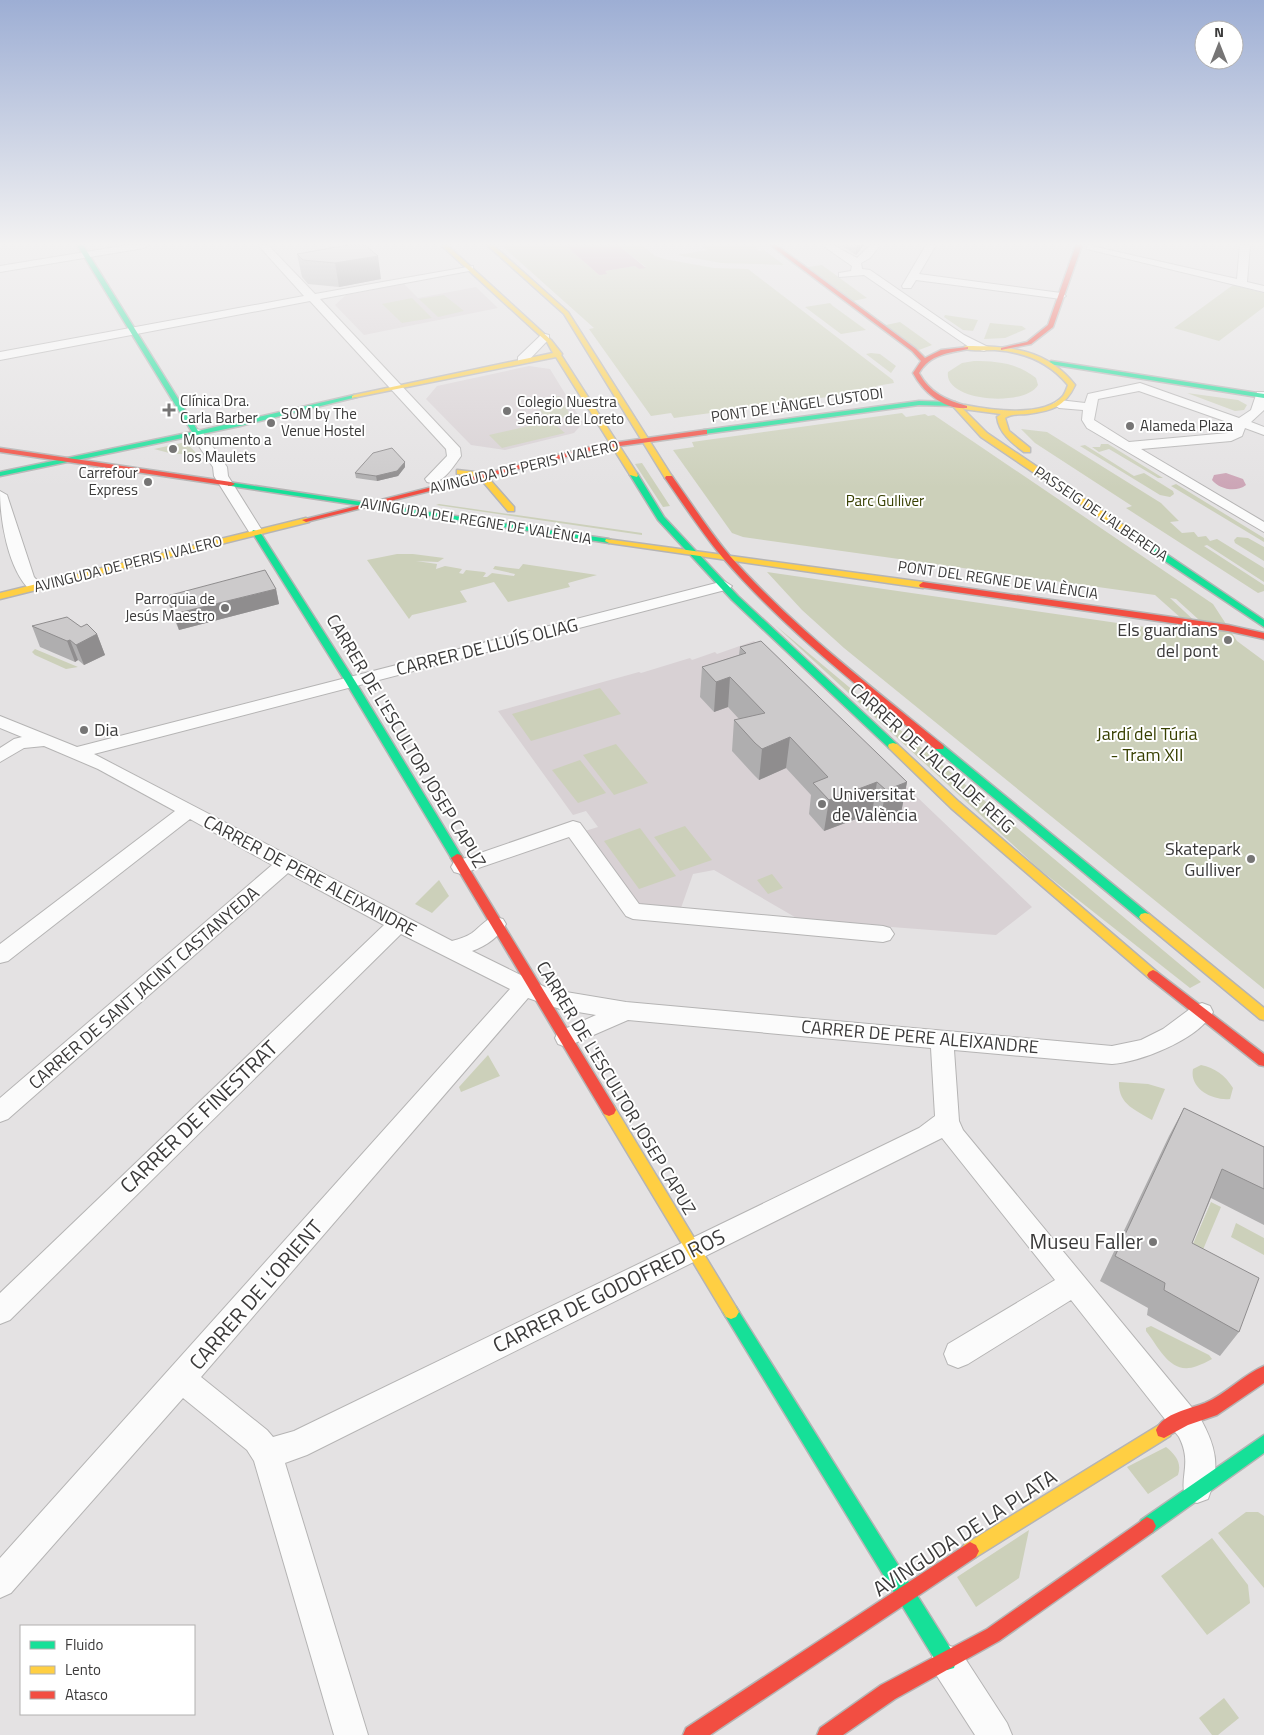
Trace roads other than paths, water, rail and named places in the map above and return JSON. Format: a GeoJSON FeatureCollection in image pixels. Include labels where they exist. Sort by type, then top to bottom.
{"type":"FeatureCollection","features":[{"type":"Feature","properties":{"kind":"main road"},"geometry":{"type":"LineString","coordinates":[[130,326],[196,433]]}},
{"type":"Feature","properties":{"kind":"main road","name":"CARRER DE L'ALCALDE REIG"},"geometry":{"type":"LineString","coordinates":[[533,326],[559,354],[646,497],[672,531],[692,552],[704,559],[724,586],[955,805],[1146,970],[1264,1061]]}},
{"type":"Feature","properties":{"kind":"main road","name":"CARRER DE L'ALCALDE REIG"},"geometry":{"type":"LineString","coordinates":[[574,326],[646,442],[723,543],[727,557],[766,597],[832,659],[1264,1015]]}},
{"type":"Feature","properties":{"kind":"main road"},"geometry":{"type":"LineString","coordinates":[[888,326],[924,360]]}},
{"type":"Feature","properties":{"kind":"main road"},"geometry":{"type":"LineString","coordinates":[[1002,349],[1022,346],[1041,336],[1051,326]]}},
{"type":"Feature","properties":{"kind":"main road"},"geometry":{"type":"LineString","coordinates":[[934,340],[956,349]]}},
{"type":"Feature","properties":{"kind":"main road"},"geometry":{"type":"LineString","coordinates":[[1052,360],[1067,375],[1072,385],[1070,395],[1059,404],[1041,410],[1008,413],[954,404],[936,396],[921,386],[916,373],[924,360],[933,355],[956,349],[1002,349],[1052,360],[1143,382],[1263,395]]}},
{"type":"Feature","properties":{"kind":"main road"},"geometry":{"type":"LineString","coordinates":[[0,474],[196,433],[522,360],[589,350]]}},
{"type":"Feature","properties":{"kind":"main road","name":"PONT DE L'ÀNGEL CUSTODI"},"geometry":{"type":"LineString","coordinates":[[640,430],[912,393],[921,386]]}},
{"type":"Feature","properties":{"kind":"main road","name":"PONT DE L'ÀNGEL CUSTODI"},"geometry":{"type":"LineString","coordinates":[[646,442],[896,406],[924,403],[954,404]]}},
{"type":"Feature","properties":{"kind":"main road","name":"PASSEIG DE L'ALBEREDA"},"geometry":{"type":"LineString","coordinates":[[954,404],[989,438],[1259,616],[1264,624]]}},
{"type":"Feature","properties":{"kind":"main road","name":"PASSEIG DE L'ALBEREDA"},"geometry":{"type":"LineString","coordinates":[[1008,413],[1000,420],[1012,439],[1048,464]]}},
{"type":"Feature","properties":{"kind":"main road","name":"AVINGUDA DE PERIS I VALERO"},"geometry":{"type":"LineString","coordinates":[[0,596],[31,583],[380,490],[610,440],[640,430]]}},
{"type":"Feature","properties":{"kind":"main road","name":"AVINGUDA DE PERIS I VALERO"},"geometry":{"type":"LineString","coordinates":[[251,525],[367,504],[598,446],[610,440],[646,442]]}},
{"type":"Feature","properties":{"kind":"main road"},"geometry":{"type":"LineString","coordinates":[[80,447],[141,456]]}},
{"type":"Feature","properties":{"kind":"main road","name":"AVINGUDA DEL REGNE DE VALÈNCIA"},"geometry":{"type":"LineString","coordinates":[[0,450],[692,552]]}},
{"type":"Feature","properties":{"kind":"main road"},"geometry":{"type":"LineString","coordinates":[[460,472],[481,475]]}},
{"type":"Feature","properties":{"kind":"main road","name":"AVINGUDA DEL REGNE DE VALÈNCIA"},"geometry":{"type":"LineString","coordinates":[[481,475],[516,509],[494,506]]}},
{"type":"Feature","properties":{"kind":"main road"},"geometry":{"type":"LineString","coordinates":[[302,496],[317,493],[324,486]]}},
{"type":"Feature","properties":{"kind":"main road","name":"AVINGUDA DEL REGNE DE VALÈNCIA"},"geometry":{"type":"LineString","coordinates":[[380,490],[441,498]]}},
{"type":"Feature","properties":{"kind":"main road","name":"CARRER DE L'ESCULTOR JOSEP CAPUZ"},"geometry":{"type":"LineString","coordinates":[[251,525],[350,681],[537,996],[566,1038],[904,1594],[947,1661]]}},
{"type":"Feature","properties":{"kind":"main road"},"geometry":{"type":"LineString","coordinates":[[654,528],[723,543]]}},
{"type":"Feature","properties":{"kind":"main road"},"geometry":{"type":"LineString","coordinates":[[704,559],[723,543]]}},
{"type":"Feature","properties":{"kind":"main road"},"geometry":{"type":"LineString","coordinates":[[704,559],[727,557]]}},
{"type":"Feature","properties":{"kind":"main road","name":"PONT DEL REGNE DE VALÈNCIA"},"geometry":{"type":"LineString","coordinates":[[727,557],[1228,628],[1264,636]]}},
{"type":"Feature","properties":{"kind":"main road","name":"AVINGUDA DE PERIS I VALERO"},"geometry":{"type":"LineString","coordinates":[[0,586],[31,583]]}},
{"type":"Feature","properties":{"kind":"main road"},"geometry":{"type":"LineString","coordinates":[[1229,616],[1259,616]]}},
{"type":"Feature","properties":{"kind":"main road","name":"AVINGUDA DE LA PLATA"},"geometry":{"type":"LineString","coordinates":[[693,1735],[904,1594],[1184,1418],[1211,1409],[1264,1374]]}},
{"type":"Feature","properties":{"kind":"main road"},"geometry":{"type":"LineString","coordinates":[[827,1735],[888,1692],[993,1635],[1264,1443]]}},
{"type":"Feature","properties":{"kind":"street"},"geometry":{"type":"LineString","coordinates":[[0,356],[159,326]]}},
{"type":"Feature","properties":{"kind":"street"},"geometry":{"type":"LineString","coordinates":[[339,326],[455,450],[453,458],[432,479]]}},
{"type":"Feature","properties":{"kind":"street"},"geometry":{"type":"LineString","coordinates":[[944,326],[974,345],[984,348]]}},
{"type":"Feature","properties":{"kind":"street"},"geometry":{"type":"LineString","coordinates":[[522,360],[545,337]]}},
{"type":"Feature","properties":{"kind":"street"},"geometry":{"type":"LineString","coordinates":[[1264,431],[1143,382],[1095,396],[1090,407],[1088,422],[1264,528]]}},
{"type":"Feature","properties":{"kind":"street"},"geometry":{"type":"LineString","coordinates":[[1240,422],[1255,416],[1261,407],[1263,395]]}},
{"type":"Feature","properties":{"kind":"street"},"geometry":{"type":"LineString","coordinates":[[1059,404],[1090,407]]}},
{"type":"Feature","properties":{"kind":"street"},"geometry":{"type":"LineString","coordinates":[[1128,446],[1222,439],[1237,433],[1240,422]]}},
{"type":"Feature","properties":{"kind":"street"},"geometry":{"type":"LineString","coordinates":[[196,433],[220,467],[219,470],[251,525]]}},
{"type":"Feature","properties":{"kind":"street"},"geometry":{"type":"LineString","coordinates":[[0,495],[31,583]]}},
{"type":"Feature","properties":{"kind":"street","name":"CARRER DE LLUÍS OLIAG"},"geometry":{"type":"LineString","coordinates":[[75,752],[724,586]]}},
{"type":"Feature","properties":{"kind":"street","name":"CARRER DE PERE ALEIXANDRE"},"geometry":{"type":"LineString","coordinates":[[0,721],[75,752],[537,996],[626,1011],[1112,1056],[1131,1055],[1159,1041],[1202,1012]]}},
{"type":"Feature","properties":{"kind":"street"},"geometry":{"type":"LineString","coordinates":[[0,730],[8,737],[0,767]]}},
{"type":"Feature","properties":{"kind":"street"},"geometry":{"type":"LineString","coordinates":[[5,752],[29,740],[47,741]]}},
{"type":"Feature","properties":{"kind":"street"},"geometry":{"type":"LineString","coordinates":[[0,955],[188,811]]}},
{"type":"Feature","properties":{"kind":"street"},"geometry":{"type":"LineString","coordinates":[[461,866],[574,828],[633,911],[883,934]]}},
{"type":"Feature","properties":{"kind":"street","name":"CARRER DE SANT JACINT CASTANYEDA"},"geometry":{"type":"LineString","coordinates":[[0,1112],[287,864]]}},
{"type":"Feature","properties":{"kind":"street","name":"CARRER DE FINESTRAT"},"geometry":{"type":"LineString","coordinates":[[0,1311],[398,924]]}},
{"type":"Feature","properties":{"kind":"street"},"geometry":{"type":"LineString","coordinates":[[451,950],[478,940],[496,924]]}},
{"type":"Feature","properties":{"kind":"street","name":"CARRER DE L’ORIENT"},"geometry":{"type":"LineString","coordinates":[[0,1582],[510,1006],[537,996]]}},
{"type":"Feature","properties":{"kind":"street","name":"CARRER DE PERE ALEIXANDRE"},"geometry":{"type":"LineString","coordinates":[[566,1038],[626,1011]]}},
{"type":"Feature","properties":{"kind":"street"},"geometry":{"type":"LineString","coordinates":[[942,1039],[947,1121],[954,1137],[1184,1418],[1197,1438],[1202,1457],[1201,1478],[1196,1491]]}},
{"type":"Feature","properties":{"kind":"street","name":"CARRER DE GODOFRED ROS"},"geometry":{"type":"LineString","coordinates":[[267,1453],[297,1445],[928,1135],[947,1121]]}},
{"type":"Feature","properties":{"kind":"street"},"geometry":{"type":"LineString","coordinates":[[958,1354],[1074,1283]]}},
{"type":"Feature","properties":{"kind":"street"},"geometry":{"type":"LineString","coordinates":[[181,1379],[257,1440],[267,1453],[351,1735]]}},
{"type":"Feature","properties":{"kind":"street"},"geometry":{"type":"LineString","coordinates":[[947,1661],[995,1735]]}},
{"type":"Feature","properties":{"kind":"place","name":"Clínica Dra. Carla Barber"},"geometry":{"type":"Point","coordinates":[169,410]}},
{"type":"Feature","properties":{"kind":"place","name":"Colegio Nuestra Señora de Loreto"},"geometry":{"type":"Point","coordinates":[507,411]}},
{"type":"Feature","properties":{"kind":"place","name":"SOM by The Venue Hostel"},"geometry":{"type":"Point","coordinates":[271,423]}},
{"type":"Feature","properties":{"kind":"place","name":"Alameda Plaza"},"geometry":{"type":"Point","coordinates":[1130,426]}},
{"type":"Feature","properties":{"kind":"place","name":"Monumento a los Maulets"},"geometry":{"type":"Point","coordinates":[173,449]}},
{"type":"Feature","properties":{"kind":"place","name":"Carrefour Express"},"geometry":{"type":"Point","coordinates":[148,482]}},
{"type":"Feature","properties":{"kind":"place","name":"Parroquia de Jesús Maestro"},"geometry":{"type":"Point","coordinates":[225,608]}},
{"type":"Feature","properties":{"kind":"place","name":"Els guardians del pont"},"geometry":{"type":"Point","coordinates":[1228,640]}},
{"type":"Feature","properties":{"kind":"place","name":"Dia"},"geometry":{"type":"Point","coordinates":[84,730]}},
{"type":"Feature","properties":{"kind":"place","name":"Universitat de València"},"geometry":{"type":"Point","coordinates":[822,804]}},
{"type":"Feature","properties":{"kind":"place","name":"Skatepark Gulliver"},"geometry":{"type":"Point","coordinates":[1251,859]}},
{"type":"Feature","properties":{"kind":"place","name":"Museu Faller"},"geometry":{"type":"Point","coordinates":[1153,1242]}},
{"type":"Feature","properties":{"kind":"park label","name":"Parc Gulliver"},"geometry":{"type":"Point","coordinates":[885,501]}},
{"type":"Feature","properties":{"kind":"park label","name":"Jardí del Túria - Tram XII"},"geometry":{"type":"Point","coordinates":[1147,744]}}]}
